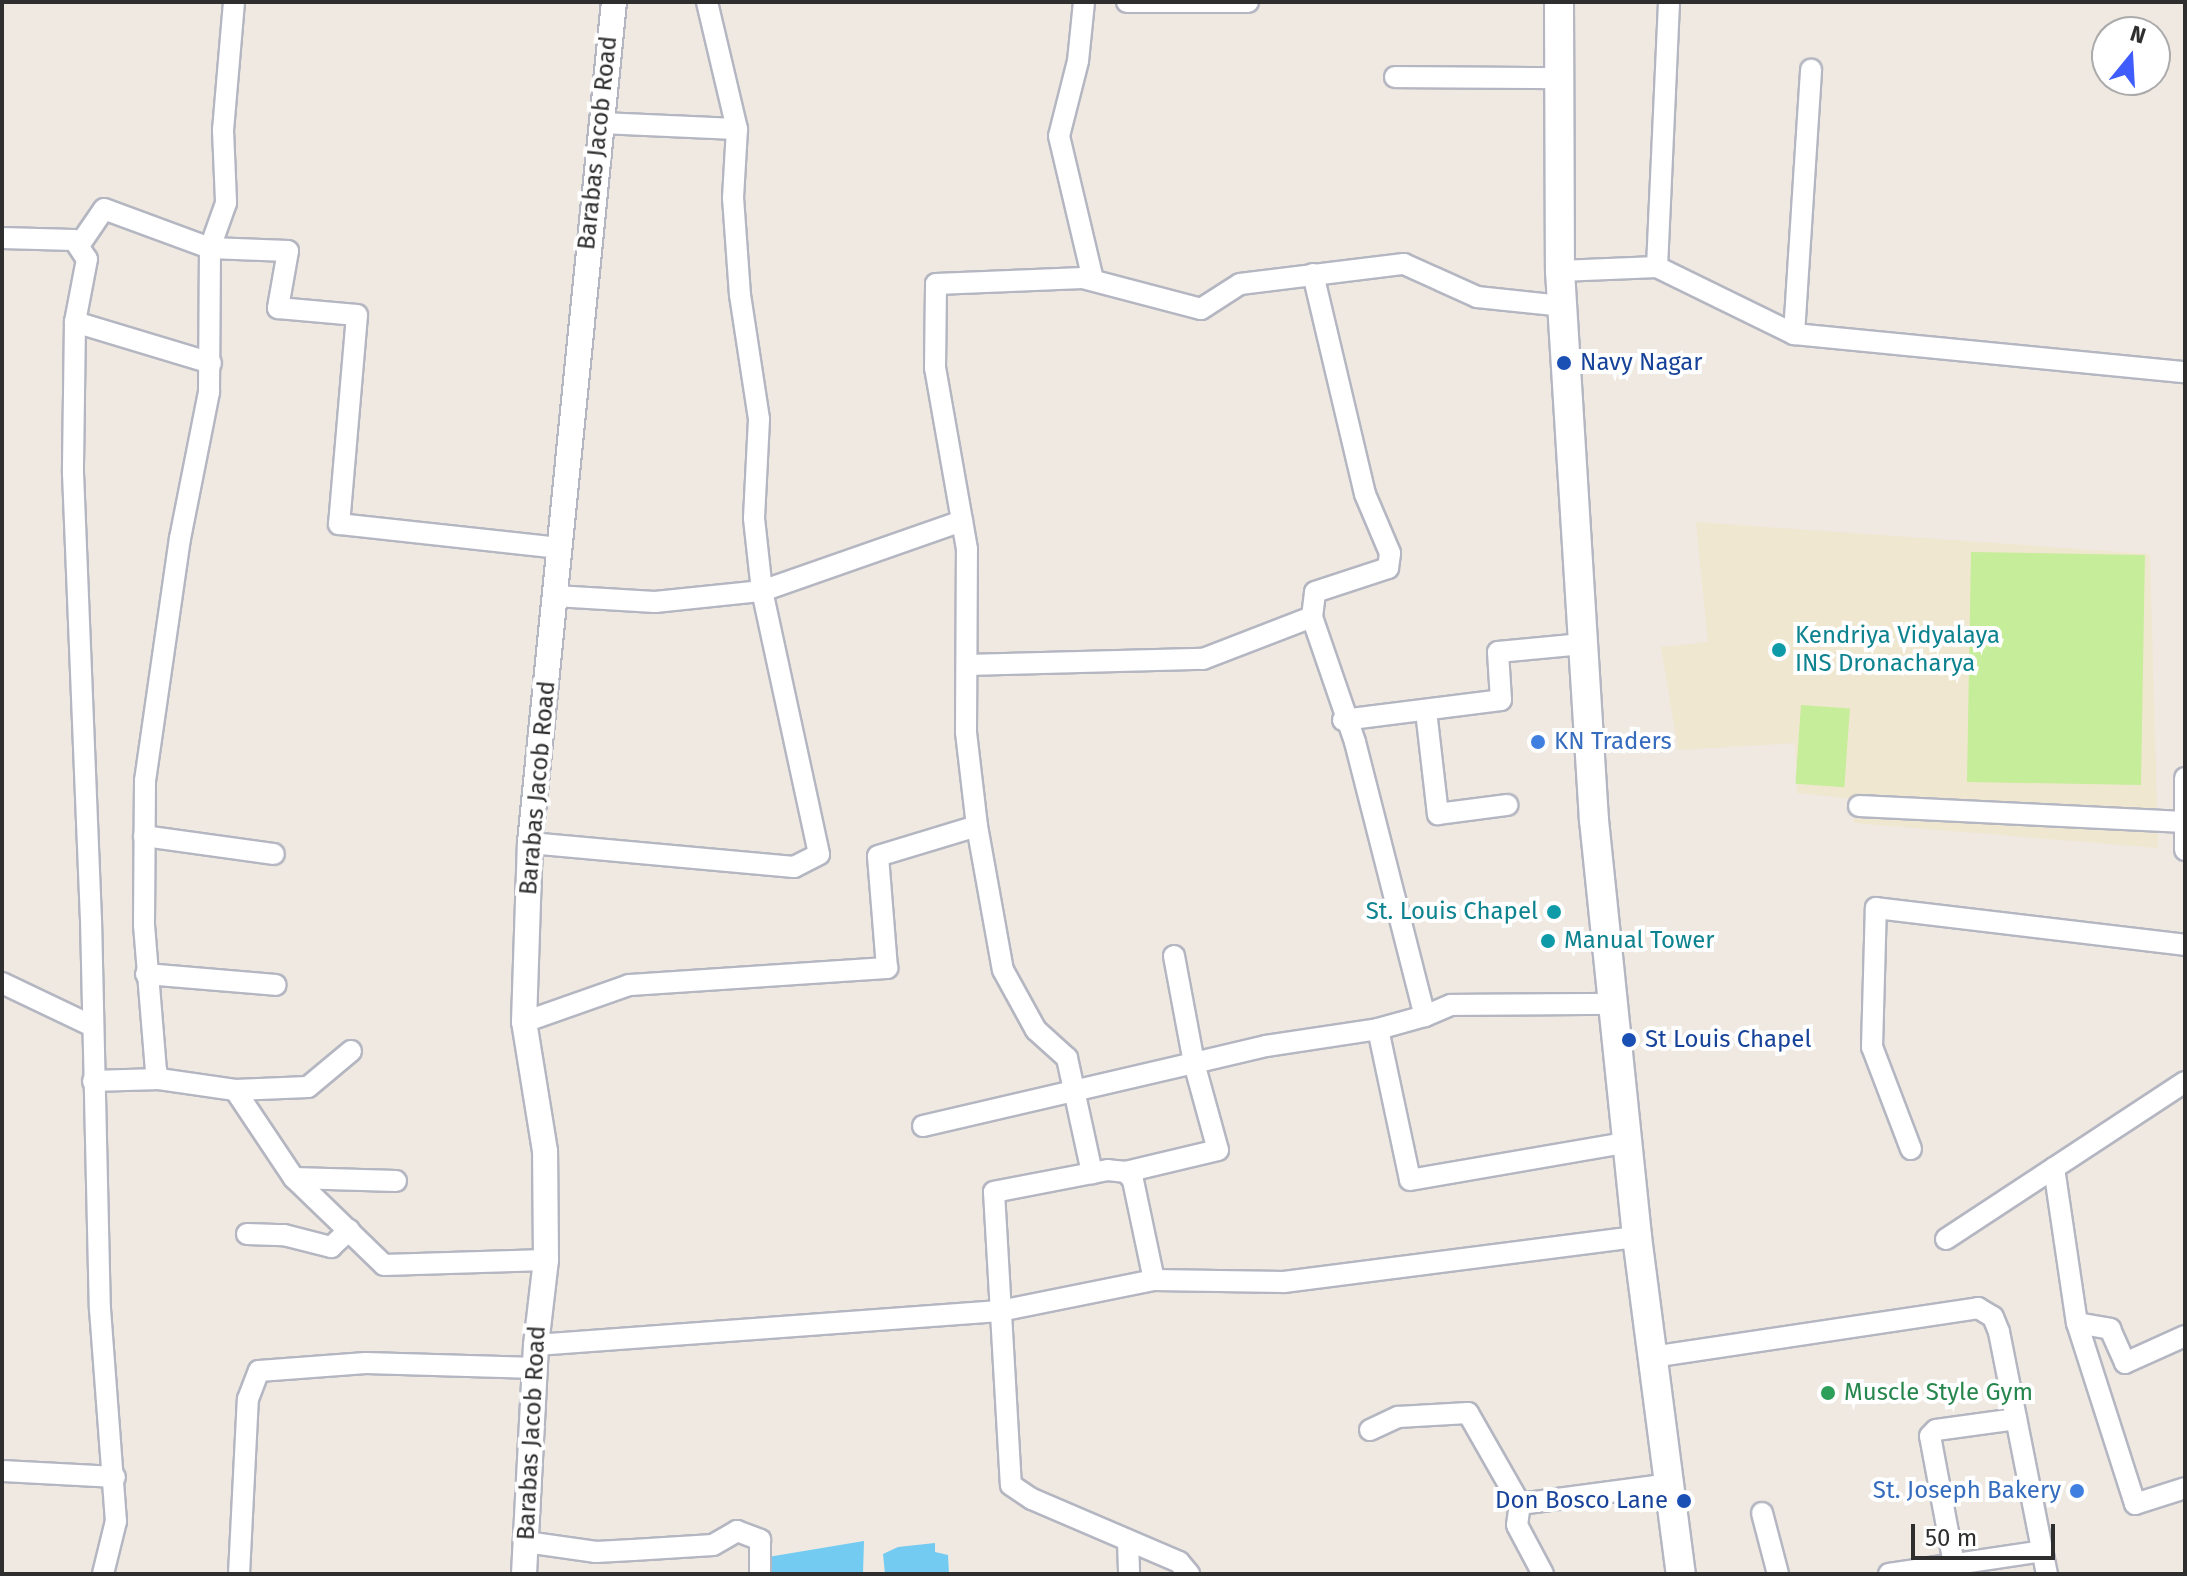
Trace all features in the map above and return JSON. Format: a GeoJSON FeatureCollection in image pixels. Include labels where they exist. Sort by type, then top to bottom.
{"type":"FeatureCollection","features":[{"type":"Feature","properties":{"kind":"main road"},"geometry":{"type":"LineString","coordinates":[[1559,2],[1560,271],[1583,644],[1637,1237],[1681,1574]]}},
{"type":"Feature","properties":{"kind":"street"},"geometry":{"type":"LineString","coordinates":[[159,1079],[146,974],[145,780],[211,363],[210,248],[226,203],[223,130],[234,2]]}},
{"type":"Feature","properties":{"kind":"street","name":"Barabas Jacob Road"},"geometry":{"type":"LineString","coordinates":[[524,1574],[536,1356],[546,1260],[545,1151],[524,1022],[530,843],[614,2]]}},
{"type":"Feature","properties":{"kind":"street"},"geometry":{"type":"LineString","coordinates":[[530,843],[794,867],[819,854],[762,591],[754,518],[759,419],[740,295],[733,198],[737,129],[707,2]]}},
{"type":"Feature","properties":{"kind":"street"},"geometry":{"type":"LineString","coordinates":[[1084,2],[1078,61],[1059,136],[1093,280]]}},
{"type":"Feature","properties":{"kind":"street"},"geometry":{"type":"LineString","coordinates":[[1127,2],[1248,2]]}},
{"type":"Feature","properties":{"kind":"street"},"geometry":{"type":"LineString","coordinates":[[1657,267],[1669,2]]}},
{"type":"Feature","properties":{"kind":"street"},"geometry":{"type":"LineString","coordinates":[[1794,334],[1811,70]]}},
{"type":"Feature","properties":{"kind":"street"},"geometry":{"type":"LineString","coordinates":[[1395,77],[1558,78]]}},
{"type":"Feature","properties":{"kind":"street"},"geometry":{"type":"LineString","coordinates":[[600,123],[737,129]]}},
{"type":"Feature","properties":{"kind":"street"},"geometry":{"type":"LineString","coordinates":[[80,244],[104,209],[210,248],[269,246],[288,251],[278,308],[357,315],[339,524],[559,548]]}},
{"type":"Feature","properties":{"kind":"street"},"geometry":{"type":"LineString","coordinates":[[2,238],[66,238],[80,244],[87,259],[75,322],[73,473],[102,1340],[115,1477],[116,1521],[103,1574]]}},
{"type":"Feature","properties":{"kind":"street"},"geometry":{"type":"LineString","coordinates":[[1092,1173],[1078,1092],[1067,1058],[1036,1030],[1003,970],[977,826],[966,732],[969,596],[962,521],[935,368],[936,284],[1093,280],[1201,309],[1240,284],[1404,264],[1477,297],[1562,306]]}},
{"type":"Feature","properties":{"kind":"street"},"geometry":{"type":"LineString","coordinates":[[1560,271],[1657,267],[1794,334],[2185,372]]}},
{"type":"Feature","properties":{"kind":"street"},"geometry":{"type":"LineString","coordinates":[[1313,274],[1365,494],[1390,553],[1388,568],[1315,592],[1312,617],[1343,720],[1363,771],[1425,1016]]}},
{"type":"Feature","properties":{"kind":"street"},"geometry":{"type":"LineString","coordinates":[[75,322],[211,363]]}},
{"type":"Feature","properties":{"kind":"street"},"geometry":{"type":"LineString","coordinates":[[555,596],[655,602],[762,591],[962,521]]}},
{"type":"Feature","properties":{"kind":"street"},"geometry":{"type":"LineString","coordinates":[[967,665],[1203,659],[1312,617]]}},
{"type":"Feature","properties":{"kind":"street"},"geometry":{"type":"LineString","coordinates":[[1343,720],[1501,700],[1498,652],[1583,644]]}},
{"type":"Feature","properties":{"kind":"street"},"geometry":{"type":"LineString","coordinates":[[1426,711],[1438,814],[1507,805]]}},
{"type":"Feature","properties":{"kind":"street"},"geometry":{"type":"LineString","coordinates":[[2185,778],[2185,850]]}},
{"type":"Feature","properties":{"kind":"street"},"geometry":{"type":"LineString","coordinates":[[1859,806],[2184,822]]}},
{"type":"Feature","properties":{"kind":"street"},"geometry":{"type":"LineString","coordinates":[[524,1022],[629,985],[887,968],[878,856],[977,826]]}},
{"type":"Feature","properties":{"kind":"street"},"geometry":{"type":"LineString","coordinates":[[144,836],[274,854]]}},
{"type":"Feature","properties":{"kind":"street"},"geometry":{"type":"LineString","coordinates":[[1911,1149],[1872,1047],[1876,908],[2185,945]]}},
{"type":"Feature","properties":{"kind":"street"},"geometry":{"type":"LineString","coordinates":[[1174,956],[1194,1063],[1218,1150],[1126,1172],[1092,1173],[994,1192],[1011,1485],[1128,1542],[1179,1562],[1189,1574]]}},
{"type":"Feature","properties":{"kind":"street"},"geometry":{"type":"LineString","coordinates":[[146,974],[276,985]]}},
{"type":"Feature","properties":{"kind":"street"},"geometry":{"type":"LineString","coordinates":[[2,983],[92,1026]]}},
{"type":"Feature","properties":{"kind":"street"},"geometry":{"type":"LineString","coordinates":[[923,1126],[1266,1046],[1378,1029],[1451,1005],[1614,1004]]}},
{"type":"Feature","properties":{"kind":"street"},"geometry":{"type":"LineString","coordinates":[[1378,1029],[1410,1180],[1629,1142]]}},
{"type":"Feature","properties":{"kind":"street"},"geometry":{"type":"LineString","coordinates":[[93,1081],[159,1079],[235,1090],[308,1087],[351,1051]]}},
{"type":"Feature","properties":{"kind":"street"},"geometry":{"type":"LineString","coordinates":[[1946,1239],[2185,1082]]}},
{"type":"Feature","properties":{"kind":"street"},"geometry":{"type":"LineString","coordinates":[[235,1090],[294,1178],[384,1265],[546,1260]]}},
{"type":"Feature","properties":{"kind":"street"},"geometry":{"type":"LineString","coordinates":[[2054,1168],[2077,1323],[2135,1504],[2185,1488]]}},
{"type":"Feature","properties":{"kind":"street"},"geometry":{"type":"LineString","coordinates":[[1126,1172],[1133,1180],[1154,1280]]}},
{"type":"Feature","properties":{"kind":"street"},"geometry":{"type":"LineString","coordinates":[[294,1178],[396,1181]]}},
{"type":"Feature","properties":{"kind":"street"},"geometry":{"type":"LineString","coordinates":[[247,1234],[284,1235],[331,1247],[349,1230]]}},
{"type":"Feature","properties":{"kind":"street"},"geometry":{"type":"LineString","coordinates":[[239,1574],[248,1399],[259,1371],[536,1356],[1000,1311],[1154,1280],[1284,1282],[1637,1237]]}},
{"type":"Feature","properties":{"kind":"street"},"geometry":{"type":"LineString","coordinates":[[1652,1357],[1978,1308],[1993,1317],[1999,1332],[2047,1574]]}},
{"type":"Feature","properties":{"kind":"street"},"geometry":{"type":"LineString","coordinates":[[2077,1323],[2110,1329],[2125,1363],[2185,1336]]}},
{"type":"Feature","properties":{"kind":"street"},"geometry":{"type":"LineString","coordinates":[[1370,1430],[1398,1417],[1468,1413],[1520,1504],[1517,1525],[1543,1574]]}},
{"type":"Feature","properties":{"kind":"street"},"geometry":{"type":"LineString","coordinates":[[1954,1564],[1930,1436],[1936,1430],[2016,1419]]}},
{"type":"Feature","properties":{"kind":"street"},"geometry":{"type":"LineString","coordinates":[[2,1471],[115,1477]]}},
{"type":"Feature","properties":{"kind":"street"},"geometry":{"type":"LineString","coordinates":[[1520,1504],[1669,1484]]}},
{"type":"Feature","properties":{"kind":"street"},"geometry":{"type":"LineString","coordinates":[[1762,1513],[1778,1574]]}},
{"type":"Feature","properties":{"kind":"street"},"geometry":{"type":"LineString","coordinates":[[526,1542],[596,1552],[713,1545],[737,1531],[760,1540],[760,1574]]}},
{"type":"Feature","properties":{"kind":"street"},"geometry":{"type":"LineString","coordinates":[[1128,1542],[1129,1574]]}},
{"type":"Feature","properties":{"kind":"street"},"geometry":{"type":"LineString","coordinates":[[1889,1574],[2042,1551]]}},
{"type":"Feature","properties":{"kind":"shaded area"},"geometry":{"type":"Polygon","coordinates":[[[1696,522],[2150,554],[2158,848],[1854,823],[1854,799],[1797,793],[1795,743],[1678,750],[1661,647],[1708,642],[1696,522]]]}},
{"type":"Feature","properties":{"kind":"green space"},"geometry":{"type":"Polygon","coordinates":[[[1971,552],[2145,555],[2141,785],[1967,782],[1971,552]]]}},
{"type":"Feature","properties":{"kind":"green space"},"geometry":{"type":"Polygon","coordinates":[[[1801,705],[1850,708],[1844,787],[1795,784],[1801,705]]]}},
{"type":"Feature","properties":{"kind":"water"},"geometry":{"type":"Polygon","coordinates":[[[864,1541],[863,1574],[772,1574],[768,1557],[864,1541]]]}},
{"type":"Feature","properties":{"kind":"water"},"geometry":{"type":"Polygon","coordinates":[[[935,1543],[935,1552],[948,1555],[949,1574],[885,1574],[883,1554],[898,1547],[935,1543]]]}},
{"type":"Feature","properties":{"kind":"place","name":"Navy Nagar"},"geometry":{"type":"Point","coordinates":[1564,363]}},
{"type":"Feature","properties":{"kind":"place","name":"Kendriya Vidyalaya INS Dronacharya"},"geometry":{"type":"Point","coordinates":[1779,650]}},
{"type":"Feature","properties":{"kind":"place","name":"KN Traders"},"geometry":{"type":"Point","coordinates":[1538,742]}},
{"type":"Feature","properties":{"kind":"place","name":"St. Louis Chapel"},"geometry":{"type":"Point","coordinates":[1554,912]}},
{"type":"Feature","properties":{"kind":"place","name":"Manual Tower"},"geometry":{"type":"Point","coordinates":[1548,941]}},
{"type":"Feature","properties":{"kind":"place","name":"St Louis Chapel"},"geometry":{"type":"Point","coordinates":[1629,1040]}},
{"type":"Feature","properties":{"kind":"place","name":"Muscle Style Gym"},"geometry":{"type":"Point","coordinates":[1828,1393]}},
{"type":"Feature","properties":{"kind":"place","name":"St. Joseph Bakery"},"geometry":{"type":"Point","coordinates":[2077,1491]}},
{"type":"Feature","properties":{"kind":"place","name":"Don Bosco Lane"},"geometry":{"type":"Point","coordinates":[1684,1501]}}]}
